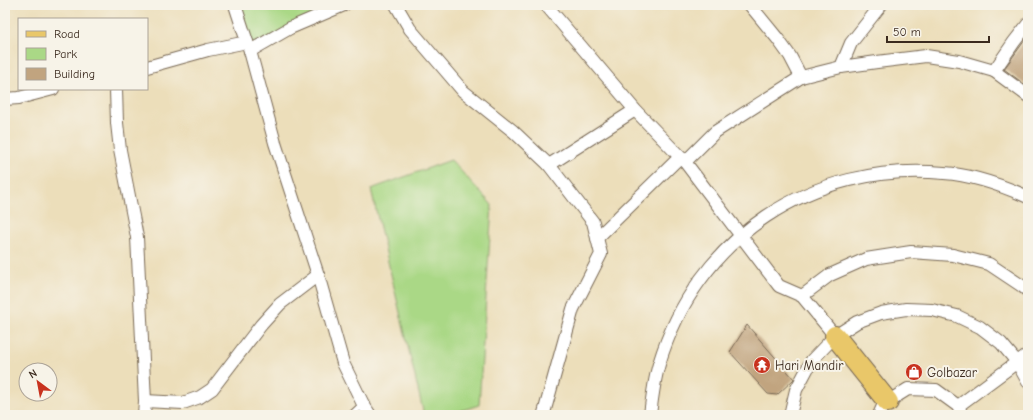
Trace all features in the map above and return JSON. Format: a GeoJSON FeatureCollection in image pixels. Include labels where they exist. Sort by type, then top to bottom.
{"type":"FeatureCollection","features":[{"type":"Feature","properties":{"kind":"main road"},"geometry":{"type":"LineString","coordinates":[[835,336],[884,408]]}},
{"type":"Feature","properties":{"kind":"street"},"geometry":{"type":"LineString","coordinates":[[235,5],[249,46],[275,143],[318,275],[344,363],[363,404],[370,415]]}},
{"type":"Feature","properties":{"kind":"street"},"geometry":{"type":"LineString","coordinates":[[148,67],[208,50],[249,46],[344,5]]}},
{"type":"Feature","properties":{"kind":"street"},"geometry":{"type":"LineString","coordinates":[[396,5],[410,28],[463,91],[513,130],[548,165],[594,222],[601,254],[573,309],[544,415]]}},
{"type":"Feature","properties":{"kind":"street"},"geometry":{"type":"LineString","coordinates":[[546,5],[635,110],[683,160],[779,286],[802,296],[835,336]]}},
{"type":"Feature","properties":{"kind":"street"},"geometry":{"type":"LineString","coordinates":[[750,5],[778,38],[801,77]]}},
{"type":"Feature","properties":{"kind":"street"},"geometry":{"type":"LineString","coordinates":[[842,67],[851,43],[881,5]]}},
{"type":"Feature","properties":{"kind":"street"},"geometry":{"type":"LineString","coordinates":[[994,71],[1028,24]]}},
{"type":"Feature","properties":{"kind":"street"},"geometry":{"type":"LineString","coordinates":[[597,238],[715,132],[801,77],[842,67],[926,56],[959,61],[994,71],[1028,96]]}},
{"type":"Feature","properties":{"kind":"street"},"geometry":{"type":"LineString","coordinates":[[5,99],[19,98],[49,90]]}},
{"type":"Feature","properties":{"kind":"street"},"geometry":{"type":"LineString","coordinates":[[116,90],[117,123],[120,150],[136,237],[145,401],[144,415]]}},
{"type":"Feature","properties":{"kind":"street"},"geometry":{"type":"LineString","coordinates":[[548,165],[635,110]]}},
{"type":"Feature","properties":{"kind":"street"},"geometry":{"type":"LineString","coordinates":[[650,415],[658,365],[682,308],[698,282],[718,257],[740,236],[765,217],[792,201],[822,188],[852,179],[882,173],[914,171],[945,173],[976,178],[1006,187],[1028,197]]}},
{"type":"Feature","properties":{"kind":"street"},"geometry":{"type":"LineString","coordinates":[[802,296],[830,275],[866,259],[910,252],[953,255],[990,264],[1028,291]]}},
{"type":"Feature","properties":{"kind":"street"},"geometry":{"type":"LineString","coordinates":[[145,401],[183,403],[200,397],[212,389],[280,304],[318,275]]}},
{"type":"Feature","properties":{"kind":"street"},"geometry":{"type":"LineString","coordinates":[[790,415],[796,390],[812,360],[835,336],[857,322],[881,313],[906,309],[932,310],[957,316],[980,327],[1001,343],[1017,362],[1028,382]]}},
{"type":"Feature","properties":{"kind":"street"},"geometry":{"type":"LineString","coordinates":[[884,408],[908,389],[936,390],[960,411],[1028,354]]}},
{"type":"Feature","properties":{"kind":"lane"},"geometry":{"type":"LineString","coordinates":[[351,415],[363,404]]}},
{"type":"Feature","properties":{"kind":"green space"},"geometry":{"type":"Polygon","coordinates":[[[236,5],[345,5],[250,51],[236,5]]]}},
{"type":"Feature","properties":{"kind":"green space"},"geometry":{"type":"Polygon","coordinates":[[[451,160],[492,205],[479,405],[447,415],[424,415],[371,189],[451,160]]]}},
{"type":"Feature","properties":{"kind":"building"},"geometry":{"type":"Polygon","coordinates":[[[1028,36],[1028,87],[1004,69],[1028,36]]]}},
{"type":"Feature","properties":{"kind":"building","name":"Hari Mandir"},"geometry":{"type":"Polygon","coordinates":[[[747,325],[794,379],[777,395],[768,394],[730,352],[747,325]]]}},
{"type":"Feature","properties":{"kind":"place","name":"Hari Mandir"},"geometry":{"type":"Point","coordinates":[762,365]}},
{"type":"Feature","properties":{"kind":"place","name":"Golbazar"},"geometry":{"type":"Point","coordinates":[914,372]}}]}
